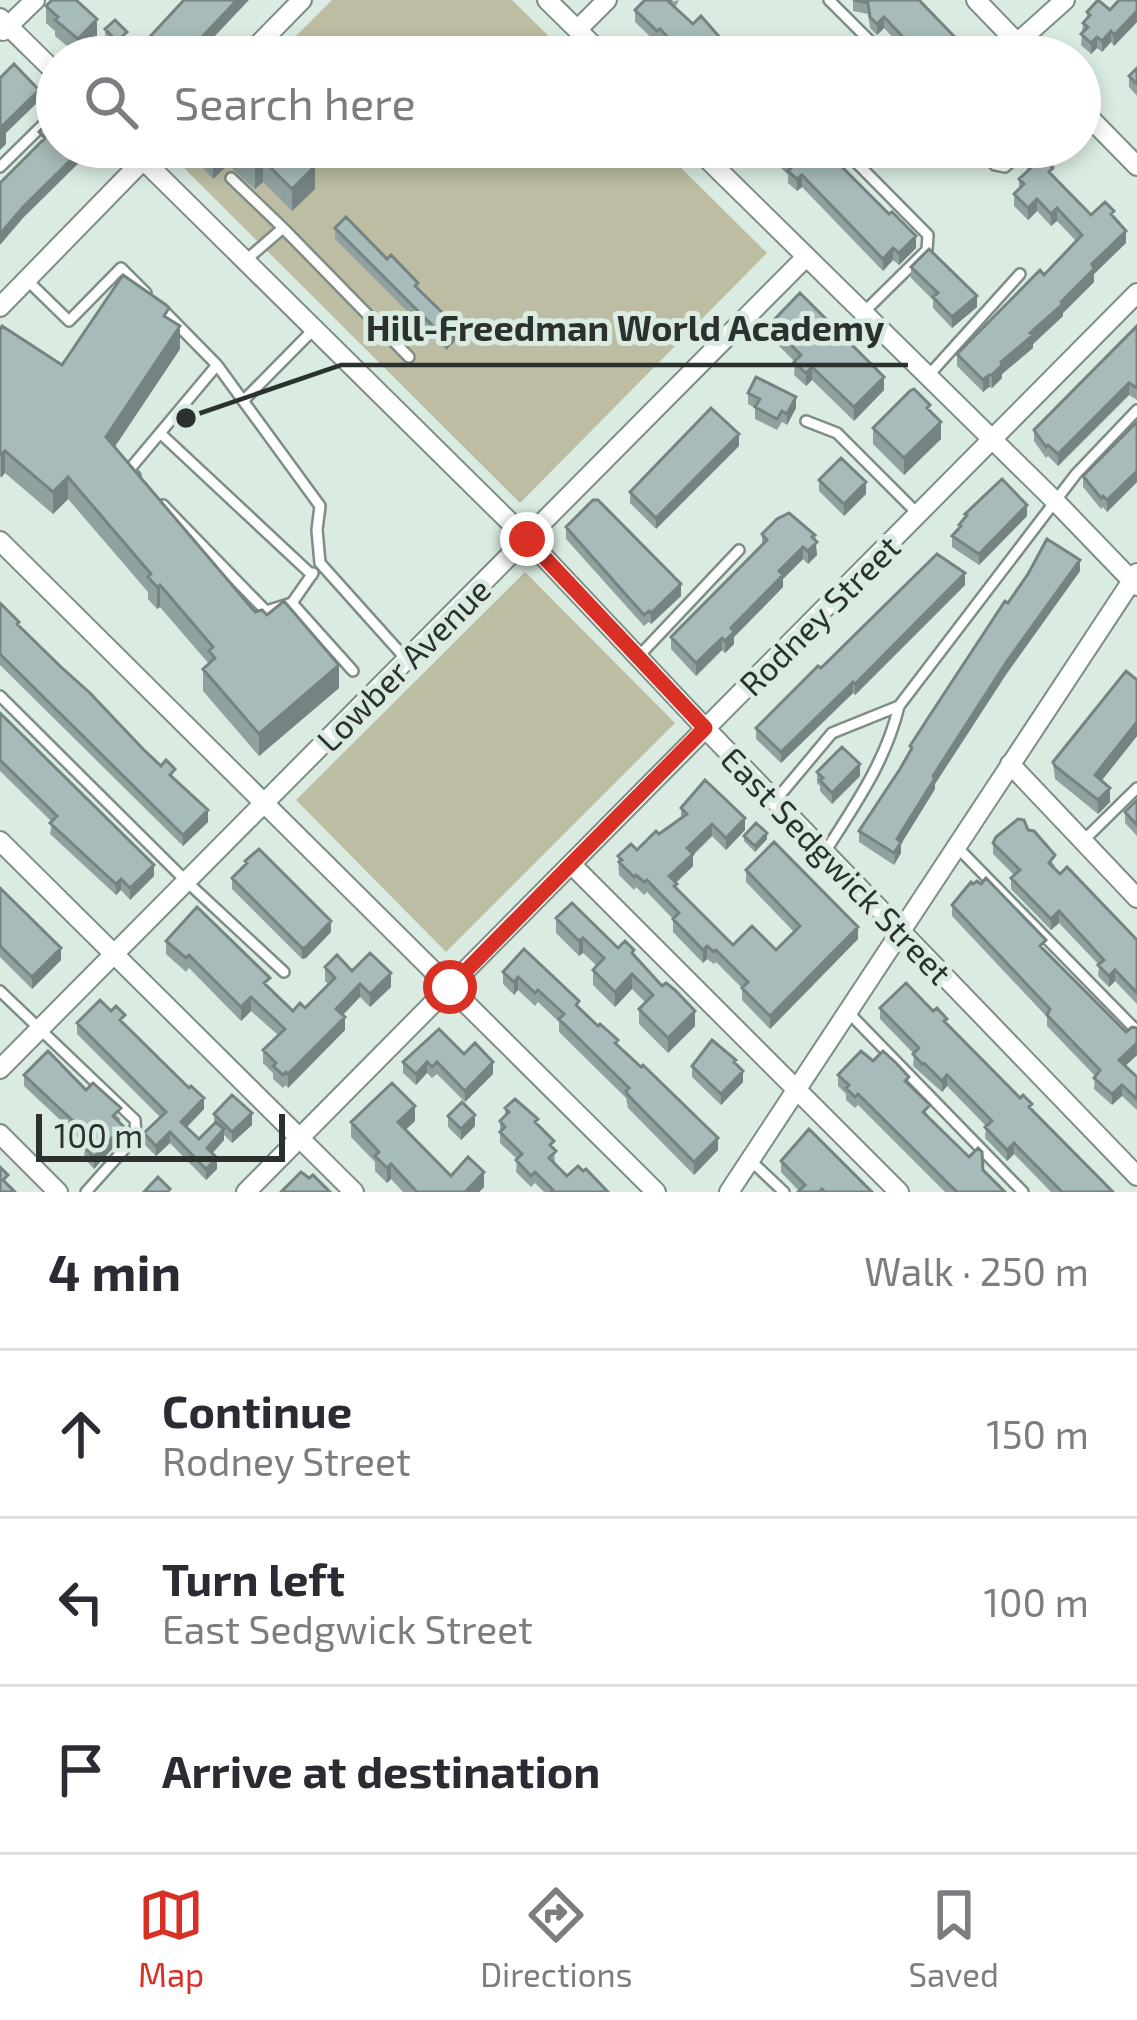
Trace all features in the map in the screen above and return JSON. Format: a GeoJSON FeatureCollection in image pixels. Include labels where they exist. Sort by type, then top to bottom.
{"type":"FeatureCollection","features":[{"type":"Feature","properties":{"kind":"street"},"geometry":{"type":"LineString","coordinates":[[34,0],[3,26],[36,55]]}},
{"type":"Feature","properties":{"kind":"street"},"geometry":{"type":"LineString","coordinates":[[267,36],[302,0]]}},
{"type":"Feature","properties":{"kind":"street"},"geometry":{"type":"LineString","coordinates":[[547,0],[583,36]]}},
{"type":"Feature","properties":{"kind":"street"},"geometry":{"type":"LineString","coordinates":[[577,30],[607,0]]}},
{"type":"Feature","properties":{"kind":"street"},"geometry":{"type":"LineString","coordinates":[[976,0],[1011,36]]}},
{"type":"Feature","properties":{"kind":"street"},"geometry":{"type":"LineString","coordinates":[[1035,36],[1065,0]]}},
{"type":"Feature","properties":{"kind":"street"},"geometry":{"type":"LineString","coordinates":[[1101,129],[1137,166]]}},
{"type":"Feature","properties":{"kind":"street"},"geometry":{"type":"LineString","coordinates":[[0,307],[128,168]]}},
{"type":"Feature","properties":{"kind":"street","name":"East Sedgwick Street"},"geometry":{"type":"LineString","coordinates":[[159,168],[527,539],[1137,1176]]}},
{"type":"Feature","properties":{"kind":"street"},"geometry":{"type":"LineString","coordinates":[[716,168],[1135,580],[729,1192]]}},
{"type":"Feature","properties":{"kind":"street","name":"Lowber Avenue"},"geometry":{"type":"LineString","coordinates":[[0,1070],[806,257]]}},
{"type":"Feature","properties":{"kind":"street","name":"Rodney Street"},"geometry":{"type":"LineString","coordinates":[[246,1192],[1137,293]]}},
{"type":"Feature","properties":{"kind":"street"},"geometry":{"type":"LineString","coordinates":[[0,542],[656,1192]]}},
{"type":"Feature","properties":{"kind":"street"},"geometry":{"type":"LineString","coordinates":[[1010,764],[1137,898]]}},
{"type":"Feature","properties":{"kind":"street"},"geometry":{"type":"LineString","coordinates":[[0,841],[354,1192]]}},
{"type":"Feature","properties":{"kind":"street"},"geometry":{"type":"LineString","coordinates":[[572,865],[899,1192]]}},
{"type":"Feature","properties":{"kind":"street"},"geometry":{"type":"LineString","coordinates":[[0,1134],[58,1192]]}},
{"type":"Feature","properties":{"kind":"lane"},"geometry":{"type":"LineString","coordinates":[[829,0],[865,36]]}},
{"type":"Feature","properties":{"kind":"lane"},"geometry":{"type":"LineString","coordinates":[[0,167],[36,132]]}},
{"type":"Feature","properties":{"kind":"lane"},"geometry":{"type":"LineString","coordinates":[[862,168],[928,235],[927,250],[863,313]]}},
{"type":"Feature","properties":{"kind":"lane"},"geometry":{"type":"LineString","coordinates":[[231,178],[409,357]]}},
{"type":"Feature","properties":{"kind":"lane"},"geometry":{"type":"LineString","coordinates":[[246,260],[284,227]]}},
{"type":"Feature","properties":{"kind":"lane"},"geometry":{"type":"LineString","coordinates":[[27,280],[69,321],[121,268],[217,365],[320,506],[320,563],[407,659]]}},
{"type":"Feature","properties":{"kind":"lane"},"geometry":{"type":"LineString","coordinates":[[928,376],[1020,274]]}},
{"type":"Feature","properties":{"kind":"lane"},"geometry":{"type":"LineString","coordinates":[[243,401],[315,328]]}},
{"type":"Feature","properties":{"kind":"lane"},"geometry":{"type":"LineString","coordinates":[[144,485],[129,470],[217,365]]}},
{"type":"Feature","properties":{"kind":"lane"},"geometry":{"type":"LineString","coordinates":[[825,852],[867,787],[891,739],[899,706],[1076,473],[1137,410]]}},
{"type":"Feature","properties":{"kind":"lane"},"geometry":{"type":"LineString","coordinates":[[806,421],[837,433],[919,515]]}},
{"type":"Feature","properties":{"kind":"lane"},"geometry":{"type":"LineString","coordinates":[[160,433],[312,575]]}},
{"type":"Feature","properties":{"kind":"lane"},"geometry":{"type":"LineString","coordinates":[[160,501],[266,611],[292,604],[320,563]]}},
{"type":"Feature","properties":{"kind":"lane"},"geometry":{"type":"LineString","coordinates":[[638,657],[739,550]]}},
{"type":"Feature","properties":{"kind":"lane"},"geometry":{"type":"LineString","coordinates":[[292,604],[353,671]]}},
{"type":"Feature","properties":{"kind":"lane"},"geometry":{"type":"LineString","coordinates":[[0,696],[284,972]]}},
{"type":"Feature","properties":{"kind":"lane"},"geometry":{"type":"LineString","coordinates":[[776,801],[832,733],[899,706]]}},
{"type":"Feature","properties":{"kind":"lane"},"geometry":{"type":"LineString","coordinates":[[1082,842],[1137,788]]}},
{"type":"Feature","properties":{"kind":"lane"},"geometry":{"type":"LineString","coordinates":[[957,847],[1137,1031]]}},
{"type":"Feature","properties":{"kind":"lane"},"geometry":{"type":"LineString","coordinates":[[0,991],[135,1120],[136,1136],[86,1192]]}},
{"type":"Feature","properties":{"kind":"lane"},"geometry":{"type":"LineString","coordinates":[[849,1013],[1024,1192]]}},
{"type":"Feature","properties":{"kind":"lane"},"geometry":{"type":"LineString","coordinates":[[750,1160],[784,1192]]}},
{"type":"Feature","properties":{"kind":"green space"},"geometry":{"type":"Polygon","coordinates":[[[332,0],[512,0],[549,36],[296,36],[332,0]]]}},
{"type":"Feature","properties":{"kind":"green space"},"geometry":{"type":"Polygon","coordinates":[[[184,168],[681,168],[767,253],[520,503],[184,168]]]}},
{"type":"Feature","properties":{"kind":"green space"},"geometry":{"type":"Polygon","coordinates":[[[525,572],[675,723],[446,952],[296,800],[525,572]]]}},
{"type":"Feature","properties":{"kind":"building"},"geometry":{"type":"Polygon","coordinates":[[[52,0],[76,0],[97,19],[81,36],[74,36],[46,6],[52,0]]]}},
{"type":"Feature","properties":{"kind":"building"},"geometry":{"type":"Polygon","coordinates":[[[184,0],[237,0],[203,36],[151,36],[184,0]]]}},
{"type":"Feature","properties":{"kind":"building"},"geometry":{"type":"Polygon","coordinates":[[[645,0],[671,0],[693,24],[701,16],[719,36],[667,36],[635,10],[645,0]]]}},
{"type":"Feature","properties":{"kind":"building"},"geometry":{"type":"Polygon","coordinates":[[[853,0],[919,0],[954,36],[902,36],[884,17],[877,24],[870,17],[868,3],[853,0]]]}},
{"type":"Feature","properties":{"kind":"building"},"geometry":{"type":"Polygon","coordinates":[[[1098,0],[1110,10],[1119,0],[1137,0],[1137,11],[1102,41],[1101,36],[1081,34],[1088,27],[1083,23],[1090,15],[1087,12],[1098,0]]]}},
{"type":"Feature","properties":{"kind":"building"},"geometry":{"type":"Polygon","coordinates":[[[115,20],[127,32],[112,36],[105,29],[115,20]]]}},
{"type":"Feature","properties":{"kind":"building"},"geometry":{"type":"Polygon","coordinates":[[[14,64],[36,87],[36,93],[0,128],[0,78],[14,64]]]}},
{"type":"Feature","properties":{"kind":"building"},"geometry":{"type":"Polygon","coordinates":[[[36,147],[36,168],[63,168],[0,234],[0,183],[36,147]]]}},
{"type":"Feature","properties":{"kind":"building"},"geometry":{"type":"Polygon","coordinates":[[[271,168],[313,168],[292,189],[271,168]]]}},
{"type":"Feature","properties":{"kind":"building"},"geometry":{"type":"Polygon","coordinates":[[[843,168],[916,236],[899,253],[893,248],[883,259],[802,175],[797,179],[788,171],[843,168]]]}},
{"type":"Feature","properties":{"kind":"building"},"geometry":{"type":"Polygon","coordinates":[[[1031,168],[1053,168],[1049,172],[1091,215],[1105,202],[1126,231],[1092,264],[1094,269],[1063,304],[983,380],[957,354],[1040,270],[1044,275],[1082,235],[1057,208],[1051,214],[1037,199],[1028,208],[1014,194],[1024,184],[1019,179],[1031,168]]]}},
{"type":"Feature","properties":{"kind":"building"},"geometry":{"type":"Polygon","coordinates":[[[346,217],[387,259],[391,255],[457,327],[446,339],[335,228],[346,217]]]}},
{"type":"Feature","properties":{"kind":"building"},"geometry":{"type":"Polygon","coordinates":[[[929,249],[977,296],[952,317],[933,297],[938,293],[911,267],[929,249]]]}},
{"type":"Feature","properties":{"kind":"building"},"geometry":{"type":"Polygon","coordinates":[[[123,275],[166,305],[164,316],[180,326],[106,437],[255,612],[262,610],[267,615],[284,601],[339,665],[259,734],[203,669],[215,658],[209,651],[213,647],[148,577],[151,574],[68,477],[53,492],[5,451],[0,455],[2,326],[62,365],[123,275]]]}},
{"type":"Feature","properties":{"kind":"building"},"geometry":{"type":"Polygon","coordinates":[[[800,293],[884,377],[854,407],[812,367],[806,373],[794,362],[801,355],[770,324],[800,293]]]}},
{"type":"Feature","properties":{"kind":"building"},"geometry":{"type":"Polygon","coordinates":[[[1137,326],[1137,388],[1129,383],[1058,454],[1046,447],[1034,430],[1137,326]]]}},
{"type":"Feature","properties":{"kind":"building"},"geometry":{"type":"Polygon","coordinates":[[[756,377],[796,397],[787,414],[782,411],[777,419],[755,407],[760,399],[748,393],[756,377]]]}},
{"type":"Feature","properties":{"kind":"building"},"geometry":{"type":"Polygon","coordinates":[[[914,389],[941,422],[904,458],[873,428],[914,389]]]}},
{"type":"Feature","properties":{"kind":"building"},"geometry":{"type":"Polygon","coordinates":[[[711,408],[739,434],[656,518],[630,492],[711,408]]]}},
{"type":"Feature","properties":{"kind":"building"},"geometry":{"type":"Polygon","coordinates":[[[1137,422],[1137,471],[1107,500],[1101,498],[1083,476],[1137,422]]]}},
{"type":"Feature","properties":{"kind":"building"},"geometry":{"type":"Polygon","coordinates":[[[841,458],[866,482],[844,504],[819,480],[841,458]]]}},
{"type":"Feature","properties":{"kind":"building"},"geometry":{"type":"Polygon","coordinates":[[[1002,479],[1027,505],[979,554],[952,536],[965,514],[1002,479]]]}},
{"type":"Feature","properties":{"kind":"building"},"geometry":{"type":"Polygon","coordinates":[[[593,500],[681,584],[651,613],[644,615],[566,527],[593,500]]]}},
{"type":"Feature","properties":{"kind":"building"},"geometry":{"type":"Polygon","coordinates":[[[789,513],[817,542],[808,551],[803,547],[779,571],[783,575],[731,628],[734,632],[696,663],[671,637],[767,540],[762,534],[789,513]]]}},
{"type":"Feature","properties":{"kind":"building"},"geometry":{"type":"Polygon","coordinates":[[[1047,539],[1080,560],[933,776],[897,839],[901,842],[894,853],[859,831],[1047,539]]]}},
{"type":"Feature","properties":{"kind":"building"},"geometry":{"type":"Polygon","coordinates":[[[937,554],[965,573],[781,752],[756,728],[937,554]]]}},
{"type":"Feature","properties":{"kind":"building"},"geometry":{"type":"Polygon","coordinates":[[[0,603],[143,749],[161,766],[166,760],[175,769],[170,775],[208,810],[183,835],[0,654],[0,603]]]}},
{"type":"Feature","properties":{"kind":"building"},"geometry":{"type":"Polygon","coordinates":[[[1126,671],[1137,680],[1137,722],[1095,775],[1110,788],[1098,800],[1053,762],[1126,671]]]}},
{"type":"Feature","properties":{"kind":"building"},"geometry":{"type":"Polygon","coordinates":[[[0,713],[154,865],[130,888],[121,879],[116,884],[50,823],[57,816],[0,760],[0,713]]]}},
{"type":"Feature","properties":{"kind":"building"},"geometry":{"type":"Polygon","coordinates":[[[842,747],[860,764],[832,793],[817,772],[842,747]]]}},
{"type":"Feature","properties":{"kind":"building"},"geometry":{"type":"Polygon","coordinates":[[[705,780],[745,818],[726,838],[712,824],[687,848],[693,854],[669,876],[733,945],[752,926],[776,950],[800,926],[746,870],[774,842],[858,927],[770,1016],[742,988],[748,982],[716,950],[707,946],[703,950],[673,919],[679,913],[647,880],[634,877],[619,862],[618,856],[631,844],[637,850],[656,831],[659,834],[687,814],[681,808],[705,780]]]}},
{"type":"Feature","properties":{"kind":"building"},"geometry":{"type":"Polygon","coordinates":[[[1137,800],[1137,825],[1125,812],[1137,800]]]}},
{"type":"Feature","properties":{"kind":"building"},"geometry":{"type":"Polygon","coordinates":[[[1018,819],[1055,855],[1049,863],[1060,874],[1067,867],[1137,940],[1137,993],[1115,970],[1109,976],[1098,965],[1104,960],[1059,911],[1051,919],[1011,878],[1020,870],[993,843],[1018,819]]]}},
{"type":"Feature","properties":{"kind":"building"},"geometry":{"type":"Polygon","coordinates":[[[756,823],[767,833],[755,846],[744,836],[756,823]]]}},
{"type":"Feature","properties":{"kind":"building"},"geometry":{"type":"Polygon","coordinates":[[[259,849],[331,921],[306,947],[232,878],[259,849]]]}},
{"type":"Feature","properties":{"kind":"building"},"geometry":{"type":"Polygon","coordinates":[[[986,878],[1046,940],[1040,946],[1126,1032],[1137,1028],[1137,1043],[1119,1060],[1137,1077],[1137,1099],[1122,1085],[1112,1094],[1094,1078],[1100,1070],[1047,1015],[1050,1009],[952,905],[971,882],[981,884],[986,878]]]}},
{"type":"Feature","properties":{"kind":"building"},"geometry":{"type":"Polygon","coordinates":[[[0,888],[61,948],[32,977],[0,946],[0,888]]]}},
{"type":"Feature","properties":{"kind":"building"},"geometry":{"type":"Polygon","coordinates":[[[572,903],[618,948],[625,941],[662,986],[666,983],[695,1011],[668,1038],[639,1009],[653,995],[632,974],[615,992],[593,970],[604,958],[556,918],[572,903]]]}},
{"type":"Feature","properties":{"kind":"building"},"geometry":{"type":"Polygon","coordinates":[[[197,907],[270,978],[264,983],[293,1011],[300,1003],[305,1008],[335,978],[325,967],[337,955],[352,971],[370,953],[391,973],[370,994],[360,984],[336,1009],[345,1017],[283,1075],[263,1050],[285,1029],[251,997],[241,1007],[189,955],[186,958],[166,941],[197,907]]]}},
{"type":"Feature","properties":{"kind":"building"},"geometry":{"type":"Polygon","coordinates":[[[524,949],[579,1001],[576,1005],[618,1040],[615,1043],[718,1138],[694,1162],[559,1019],[564,1014],[538,990],[535,993],[518,977],[514,982],[503,972],[524,949]]]}},
{"type":"Feature","properties":{"kind":"building"},"geometry":{"type":"Polygon","coordinates":[[[906,983],[933,1011],[937,1008],[944,1021],[1020,1098],[1023,1095],[1032,1104],[1029,1107],[1113,1192],[1062,1192],[1014,1143],[1007,1150],[985,1127],[992,1121],[947,1075],[942,1081],[922,1064],[913,1054],[919,1048],[880,1008],[906,983]]]}},
{"type":"Feature","properties":{"kind":"building"},"geometry":{"type":"Polygon","coordinates":[[[100,1000],[111,1011],[116,1006],[125,1015],[120,1020],[204,1098],[181,1122],[199,1139],[216,1122],[224,1129],[207,1148],[217,1158],[206,1169],[170,1132],[156,1146],[144,1133],[166,1112],[77,1023],[100,1000]]]}},
{"type":"Feature","properties":{"kind":"building"},"geometry":{"type":"Polygon","coordinates":[[[439,1029],[464,1054],[475,1043],[493,1062],[465,1091],[437,1062],[432,1067],[427,1062],[416,1074],[403,1062],[439,1029]]]}},
{"type":"Feature","properties":{"kind":"building"},"geometry":{"type":"Polygon","coordinates":[[[712,1040],[743,1071],[721,1094],[692,1066],[712,1040]]]}},
{"type":"Feature","properties":{"kind":"building"},"geometry":{"type":"Polygon","coordinates":[[[48,1051],[86,1090],[93,1083],[121,1108],[113,1116],[123,1126],[94,1157],[84,1147],[90,1141],[73,1121],[24,1075],[48,1051]]]}},
{"type":"Feature","properties":{"kind":"building"},"geometry":{"type":"Polygon","coordinates":[[[861,1051],[873,1061],[883,1051],[896,1063],[909,1077],[905,1081],[930,1105],[923,1112],[969,1157],[978,1148],[983,1170],[1005,1192],[957,1192],[858,1094],[855,1097],[838,1075],[861,1051]]]}},
{"type":"Feature","properties":{"kind":"building"},"geometry":{"type":"Polygon","coordinates":[[[392,1083],[415,1106],[398,1122],[451,1176],[468,1157],[484,1172],[468,1192],[417,1192],[391,1164],[387,1168],[375,1156],[379,1152],[351,1122],[392,1083]]]}},
{"type":"Feature","properties":{"kind":"building"},"geometry":{"type":"Polygon","coordinates":[[[232,1095],[252,1113],[232,1132],[214,1114],[232,1095]]]}},
{"type":"Feature","properties":{"kind":"building"},"geometry":{"type":"Polygon","coordinates":[[[515,1099],[554,1141],[550,1145],[556,1151],[549,1158],[567,1176],[578,1166],[586,1169],[608,1192],[551,1192],[535,1172],[531,1176],[516,1160],[522,1154],[500,1132],[505,1127],[500,1121],[509,1112],[505,1108],[515,1099]]]}},
{"type":"Feature","properties":{"kind":"building"},"geometry":{"type":"Polygon","coordinates":[[[462,1102],[475,1115],[461,1129],[448,1116],[462,1102]]]}},
{"type":"Feature","properties":{"kind":"building"},"geometry":{"type":"Polygon","coordinates":[[[809,1129],[872,1192],[798,1192],[805,1185],[781,1161],[809,1129]]]}},
{"type":"Feature","properties":{"kind":"building"},"geometry":{"type":"Polygon","coordinates":[[[0,1167],[8,1175],[3,1180],[15,1192],[0,1192],[0,1167]]]}},
{"type":"Feature","properties":{"kind":"building"},"geometry":{"type":"Polygon","coordinates":[[[301,1172],[309,1178],[313,1175],[330,1192],[281,1192],[301,1172]]]}},
{"type":"Feature","properties":{"kind":"building"},"geometry":{"type":"Polygon","coordinates":[[[158,1177],[170,1189],[144,1192],[158,1177]]]}},
{"type":"Feature","properties":{"kind":"place","name":"Hill-Freedman World Academy"},"geometry":{"type":"Point","coordinates":[186,418]}},
{"type":"Feature","properties":{"kind":"route"},"geometry":{"type":"LineString","coordinates":[[450,987],[705,728],[527,539]]}}]}
